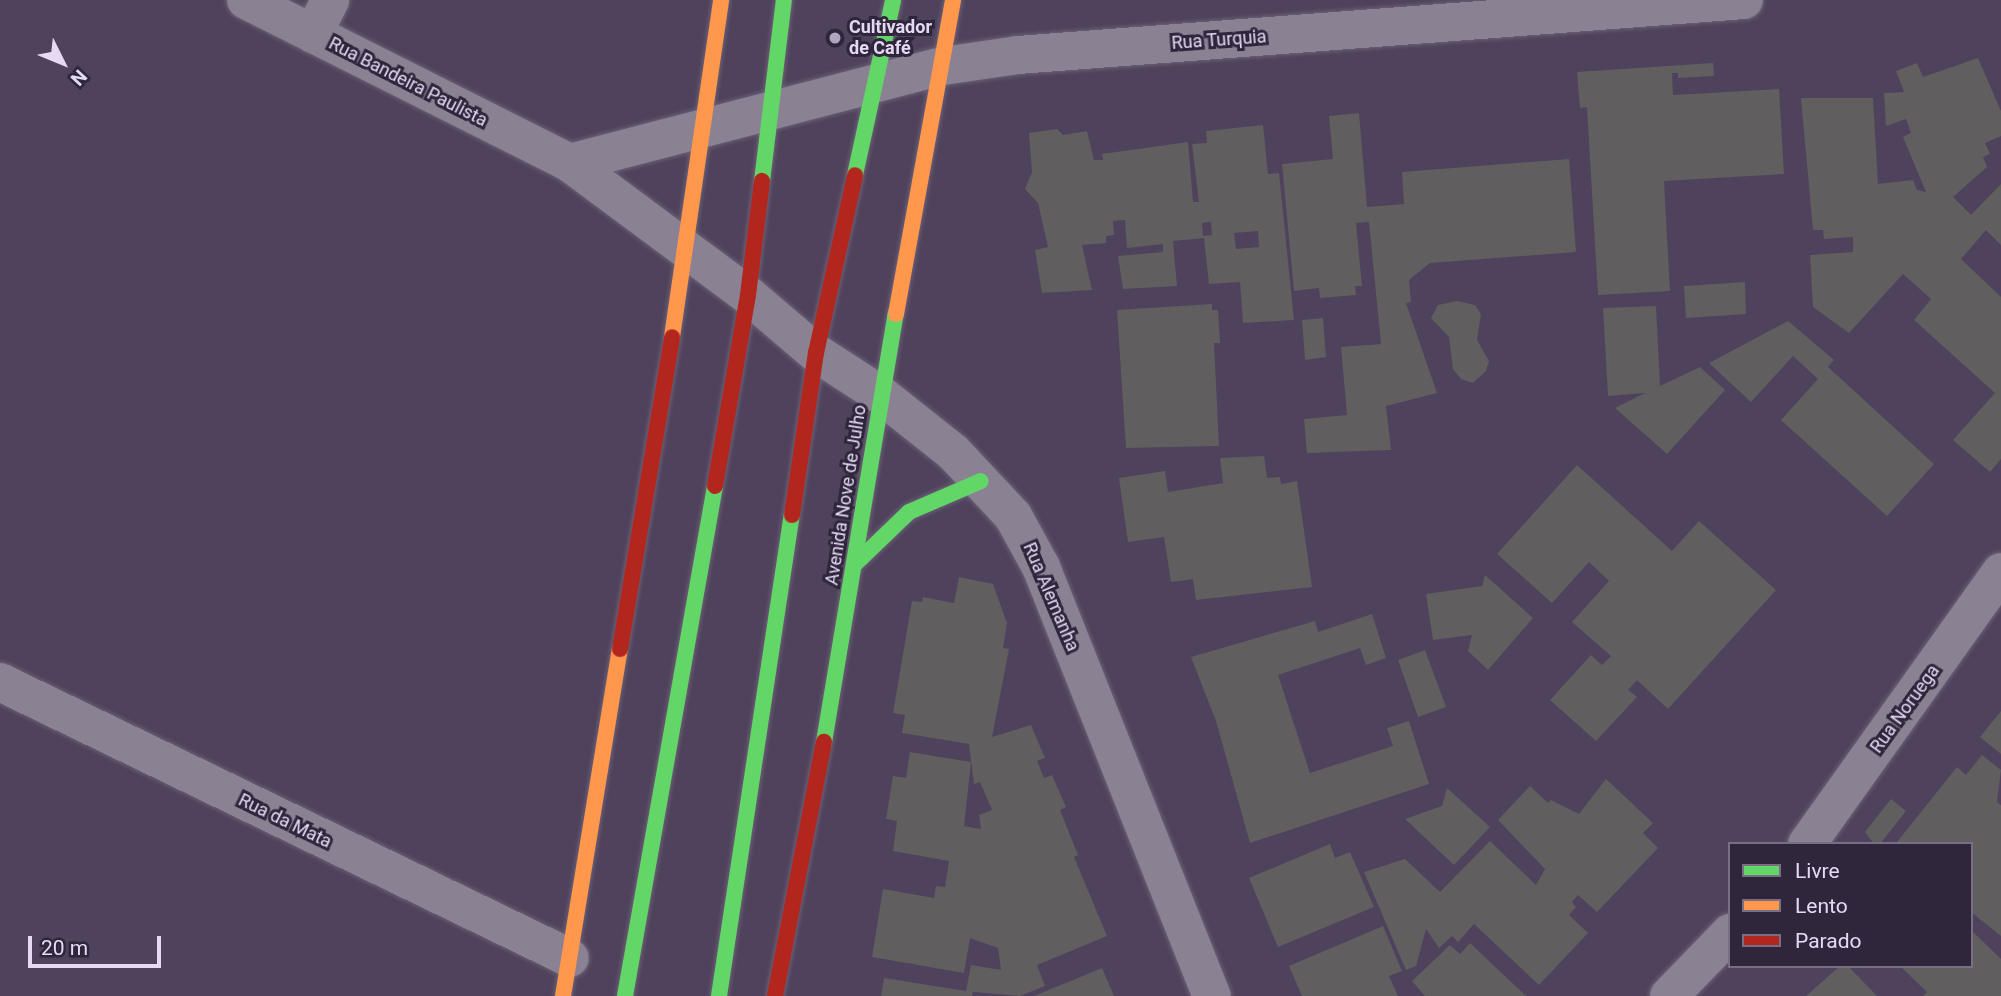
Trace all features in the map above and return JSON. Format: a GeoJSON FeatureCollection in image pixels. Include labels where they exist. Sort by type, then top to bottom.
{"type":"FeatureCollection","features":[{"type":"Feature","properties":{"kind":"main road"},"geometry":{"type":"LineString","coordinates":[[563,996],[685,249],[721,0]]}},
{"type":"Feature","properties":{"kind":"main road"},"geometry":{"type":"LineString","coordinates":[[625,996],[748,295],[785,0]]}},
{"type":"Feature","properties":{"kind":"main road"},"geometry":{"type":"LineString","coordinates":[[719,996],[816,354],[893,0]]}},
{"type":"Feature","properties":{"kind":"main road","name":"Avenida Nove de Julho"},"geometry":{"type":"LineString","coordinates":[[775,996],[855,564],[881,395],[953,0]]}},
{"type":"Feature","properties":{"kind":"main road"},"geometry":{"type":"LineString","coordinates":[[855,564],[909,512],[981,481]]}},
{"type":"Feature","properties":{"kind":"street","name":"Rua Bandeira Paulista"},"geometry":{"type":"LineString","coordinates":[[246,0],[570,163],[685,249]]}},
{"type":"Feature","properties":{"kind":"street"},"geometry":{"type":"LineString","coordinates":[[313,34],[330,0]]}},
{"type":"Feature","properties":{"kind":"street","name":"Rua Turquia"},"geometry":{"type":"LineString","coordinates":[[702,129],[943,66],[1018,55],[1744,0]]}},
{"type":"Feature","properties":{"kind":"street"},"geometry":{"type":"LineString","coordinates":[[570,163],[702,129]]}},
{"type":"Feature","properties":{"kind":"street","name":"Rua Alemanha"},"geometry":{"type":"LineString","coordinates":[[685,249],[748,295],[816,354],[881,395],[953,452],[1013,516],[1041,567],[1212,996]]}},
{"type":"Feature","properties":{"kind":"street","name":"Rua Noruega"},"geometry":{"type":"LineString","coordinates":[[1808,842],[2001,572]]}},
{"type":"Feature","properties":{"kind":"street","name":"Rua da Mata"},"geometry":{"type":"LineString","coordinates":[[0,682],[570,958]]}},
{"type":"Feature","properties":{"kind":"street"},"geometry":{"type":"LineString","coordinates":[[1669,996],[1728,935]]}},
{"type":"Feature","properties":{"kind":"building"},"geometry":{"type":"Polygon","coordinates":[[[1978,58],[2001,111],[2001,136],[1985,143],[1990,154],[1983,157],[1987,167],[1953,197],[1971,215],[2001,184],[2001,245],[1986,230],[1961,259],[2001,297],[2001,459],[1990,472],[1953,440],[1995,393],[1914,320],[1931,299],[1903,274],[1849,333],[1813,307],[1810,255],[1853,252],[1853,237],[1824,239],[1823,230],[1813,230],[1801,98],[1873,98],[1878,184],[1913,180],[1917,190],[1926,192],[1903,137],[1911,133],[1906,119],[1886,126],[1884,93],[1904,92],[1896,71],[1917,63],[1923,77],[1978,58]]]}},
{"type":"Feature","properties":{"kind":"building"},"geometry":{"type":"Polygon","coordinates":[[[1713,63],[1714,76],[1678,78],[1678,73],[1672,73],[1673,95],[1779,89],[1784,174],[1664,181],[1670,291],[1598,295],[1587,107],[1580,108],[1577,72],[1713,63]]]}},
{"type":"Feature","properties":{"kind":"building"},"geometry":{"type":"Polygon","coordinates":[[[1359,113],[1367,207],[1404,204],[1402,172],[1569,159],[1576,252],[1430,263],[1409,280],[1411,302],[1406,303],[1437,393],[1386,406],[1391,450],[1307,453],[1304,419],[1347,415],[1341,347],[1381,344],[1369,222],[1356,223],[1362,286],[1355,286],[1356,295],[1320,298],[1319,288],[1294,291],[1282,164],[1333,159],[1329,116],[1359,113]]]}},
{"type":"Feature","properties":{"kind":"building"},"geometry":{"type":"Polygon","coordinates":[[[1263,125],[1268,174],[1279,173],[1294,320],[1243,323],[1240,282],[1209,284],[1204,238],[1173,241],[1177,286],[1123,289],[1118,256],[1163,252],[1163,244],[1127,248],[1125,220],[1113,221],[1114,235],[1106,236],[1106,243],[1082,245],[1092,290],[1042,293],[1035,250],[1048,247],[1038,203],[1025,189],[1032,172],[1029,133],[1057,129],[1063,135],[1087,131],[1094,160],[1103,160],[1102,154],[1188,142],[1193,202],[1199,202],[1192,144],[1207,143],[1206,131],[1263,125]],[[1211,222],[1202,223],[1203,236],[1212,235],[1211,222]],[[1258,231],[1234,233],[1236,249],[1259,247],[1258,231]]]}},
{"type":"Feature","properties":{"kind":"building"},"geometry":{"type":"Polygon","coordinates":[[[1745,282],[1746,314],[1686,318],[1684,286],[1745,282]]]}},
{"type":"Feature","properties":{"kind":"building"},"geometry":{"type":"Polygon","coordinates":[[[1457,301],[1475,305],[1481,314],[1477,340],[1489,361],[1486,371],[1473,383],[1461,379],[1453,369],[1449,337],[1431,318],[1438,305],[1457,301]]]}},
{"type":"Feature","properties":{"kind":"building"},"geometry":{"type":"Polygon","coordinates":[[[1212,304],[1212,310],[1218,310],[1220,343],[1214,343],[1219,446],[1126,448],[1117,310],[1212,304]]]}},
{"type":"Feature","properties":{"kind":"building"},"geometry":{"type":"Polygon","coordinates":[[[1656,306],[1660,386],[1700,367],[1725,390],[1667,454],[1615,408],[1645,393],[1608,396],[1603,308],[1656,306]]]}},
{"type":"Feature","properties":{"kind":"building"},"geometry":{"type":"Polygon","coordinates":[[[1323,318],[1326,357],[1305,360],[1302,320],[1323,318]]]}},
{"type":"Feature","properties":{"kind":"building"},"geometry":{"type":"Polygon","coordinates":[[[1788,321],[1834,360],[1828,367],[1934,464],[1887,516],[1781,420],[1818,379],[1793,356],[1751,402],[1709,363],[1788,321]]]}},
{"type":"Feature","properties":{"kind":"building"},"geometry":{"type":"Polygon","coordinates":[[[1264,456],[1267,478],[1280,477],[1281,484],[1297,481],[1312,587],[1196,600],[1193,579],[1171,582],[1164,537],[1128,542],[1119,478],[1165,471],[1168,492],[1223,483],[1220,458],[1264,456]]]}},
{"type":"Feature","properties":{"kind":"building"},"geometry":{"type":"Polygon","coordinates":[[[1577,465],[1672,551],[1699,521],[1776,590],[1668,709],[1637,680],[1628,690],[1637,697],[1596,741],[1550,700],[1591,655],[1602,665],[1611,656],[1572,622],[1609,581],[1589,562],[1552,603],[1497,554],[1577,465]]]}},
{"type":"Feature","properties":{"kind":"building"},"geometry":{"type":"Polygon","coordinates":[[[1485,575],[1533,618],[1488,670],[1468,651],[1472,635],[1433,640],[1426,594],[1482,586],[1485,575]]]}},
{"type":"Feature","properties":{"kind":"building"},"geometry":{"type":"Polygon","coordinates":[[[959,577],[993,584],[1007,623],[1003,648],[1009,649],[992,737],[1031,725],[1045,758],[1037,761],[1044,778],[1052,775],[1066,807],[1060,810],[1078,855],[1074,857],[1107,936],[1037,965],[1045,986],[1020,996],[973,992],[972,996],[881,996],[884,978],[966,991],[971,965],[1001,970],[998,948],[970,938],[964,973],[872,957],[883,889],[934,898],[936,886],[945,887],[949,861],[893,851],[897,821],[886,819],[893,776],[906,778],[910,752],[971,762],[964,826],[981,829],[979,815],[992,810],[980,782],[974,784],[969,744],[902,733],[905,715],[893,713],[912,601],[922,602],[923,597],[954,603],[959,577]]]}},
{"type":"Feature","properties":{"kind":"building"},"geometry":{"type":"Polygon","coordinates":[[[1372,614],[1386,658],[1366,665],[1360,648],[1278,675],[1310,773],[1393,746],[1387,728],[1409,721],[1429,784],[1250,843],[1216,721],[1191,657],[1315,621],[1318,632],[1372,614]]]}},
{"type":"Feature","properties":{"kind":"building"},"geometry":{"type":"Polygon","coordinates":[[[1425,650],[1446,707],[1418,717],[1398,660],[1425,650]]]}},
{"type":"Feature","properties":{"kind":"building"},"geometry":{"type":"Polygon","coordinates":[[[2001,711],[2001,754],[1980,737],[2001,711]]]}},
{"type":"Feature","properties":{"kind":"building"},"geometry":{"type":"Polygon","coordinates":[[[1982,755],[2001,770],[1997,802],[2001,805],[2001,936],[1973,914],[1973,842],[1897,842],[1957,767],[1966,775],[1982,755]]]}},
{"type":"Feature","properties":{"kind":"building"},"geometry":{"type":"Polygon","coordinates":[[[1606,779],[1653,823],[1643,833],[1658,848],[1597,912],[1578,895],[1572,902],[1576,907],[1569,915],[1588,933],[1539,985],[1474,924],[1458,942],[1452,936],[1439,948],[1426,929],[1416,966],[1406,970],[1364,872],[1405,859],[1440,892],[1490,841],[1536,885],[1545,869],[1498,820],[1530,786],[1548,803],[1551,800],[1579,814],[1606,779]]]}},
{"type":"Feature","properties":{"kind":"building"},"geometry":{"type":"Polygon","coordinates":[[[1447,788],[1490,827],[1454,865],[1405,819],[1442,806],[1447,788]]]}},
{"type":"Feature","properties":{"kind":"building"},"geometry":{"type":"Polygon","coordinates":[[[1891,799],[1906,811],[1882,842],[1872,842],[1865,832],[1891,799]]]}},
{"type":"Feature","properties":{"kind":"building"},"geometry":{"type":"Polygon","coordinates":[[[1330,844],[1335,858],[1350,852],[1374,907],[1278,947],[1249,878],[1330,844]]]}},
{"type":"Feature","properties":{"kind":"building"},"geometry":{"type":"Polygon","coordinates":[[[1383,926],[1402,971],[1389,976],[1398,996],[1302,996],[1289,966],[1383,926]]]}},
{"type":"Feature","properties":{"kind":"building"},"geometry":{"type":"Polygon","coordinates":[[[1973,932],[2001,959],[2001,996],[1923,996],[1927,992],[1902,968],[1973,968],[1973,932]]]}},
{"type":"Feature","properties":{"kind":"building"},"geometry":{"type":"Polygon","coordinates":[[[1470,943],[1526,996],[1425,996],[1412,981],[1450,945],[1460,954],[1470,943]]]}},
{"type":"Feature","properties":{"kind":"building"},"geometry":{"type":"Polygon","coordinates":[[[1102,968],[1114,996],[1034,996],[1102,968]]]}},
{"type":"Feature","properties":{"kind":"building"},"geometry":{"type":"Polygon","coordinates":[[[1838,968],[1850,968],[1877,996],[1806,996],[1838,968]]]}},
{"type":"Feature","properties":{"kind":"traffic: fast"},"geometry":{"type":"LineString","coordinates":[[762,181],[784,0]]}},
{"type":"Feature","properties":{"kind":"traffic: fast"},"geometry":{"type":"LineString","coordinates":[[855,175],[893,0]]}},
{"type":"Feature","properties":{"kind":"traffic: fast"},"geometry":{"type":"LineString","coordinates":[[824,742],[896,314]]}},
{"type":"Feature","properties":{"kind":"traffic: fast"},"geometry":{"type":"LineString","coordinates":[[855,564],[909,512],[981,481]]}},
{"type":"Feature","properties":{"kind":"traffic: fast"},"geometry":{"type":"LineString","coordinates":[[625,996],[715,486]]}},
{"type":"Feature","properties":{"kind":"traffic: fast"},"geometry":{"type":"LineString","coordinates":[[719,996],[792,515]]}},
{"type":"Feature","properties":{"kind":"traffic: slow"},"geometry":{"type":"LineString","coordinates":[[672,337],[721,0]]}},
{"type":"Feature","properties":{"kind":"traffic: slow"},"geometry":{"type":"LineString","coordinates":[[896,314],[953,0]]}},
{"type":"Feature","properties":{"kind":"traffic: slow"},"geometry":{"type":"LineString","coordinates":[[563,996],[620,649]]}},
{"type":"Feature","properties":{"kind":"traffic: jam"},"geometry":{"type":"LineString","coordinates":[[792,515],[816,353],[855,175]]}},
{"type":"Feature","properties":{"kind":"traffic: jam"},"geometry":{"type":"LineString","coordinates":[[715,486],[748,295],[762,181]]}},
{"type":"Feature","properties":{"kind":"traffic: jam"},"geometry":{"type":"LineString","coordinates":[[620,649],[672,337]]}},
{"type":"Feature","properties":{"kind":"traffic: jam"},"geometry":{"type":"LineString","coordinates":[[775,996],[824,742]]}},
{"type":"Feature","properties":{"kind":"place","name":"Cultivador de Café"},"geometry":{"type":"Point","coordinates":[835,38]}}]}
